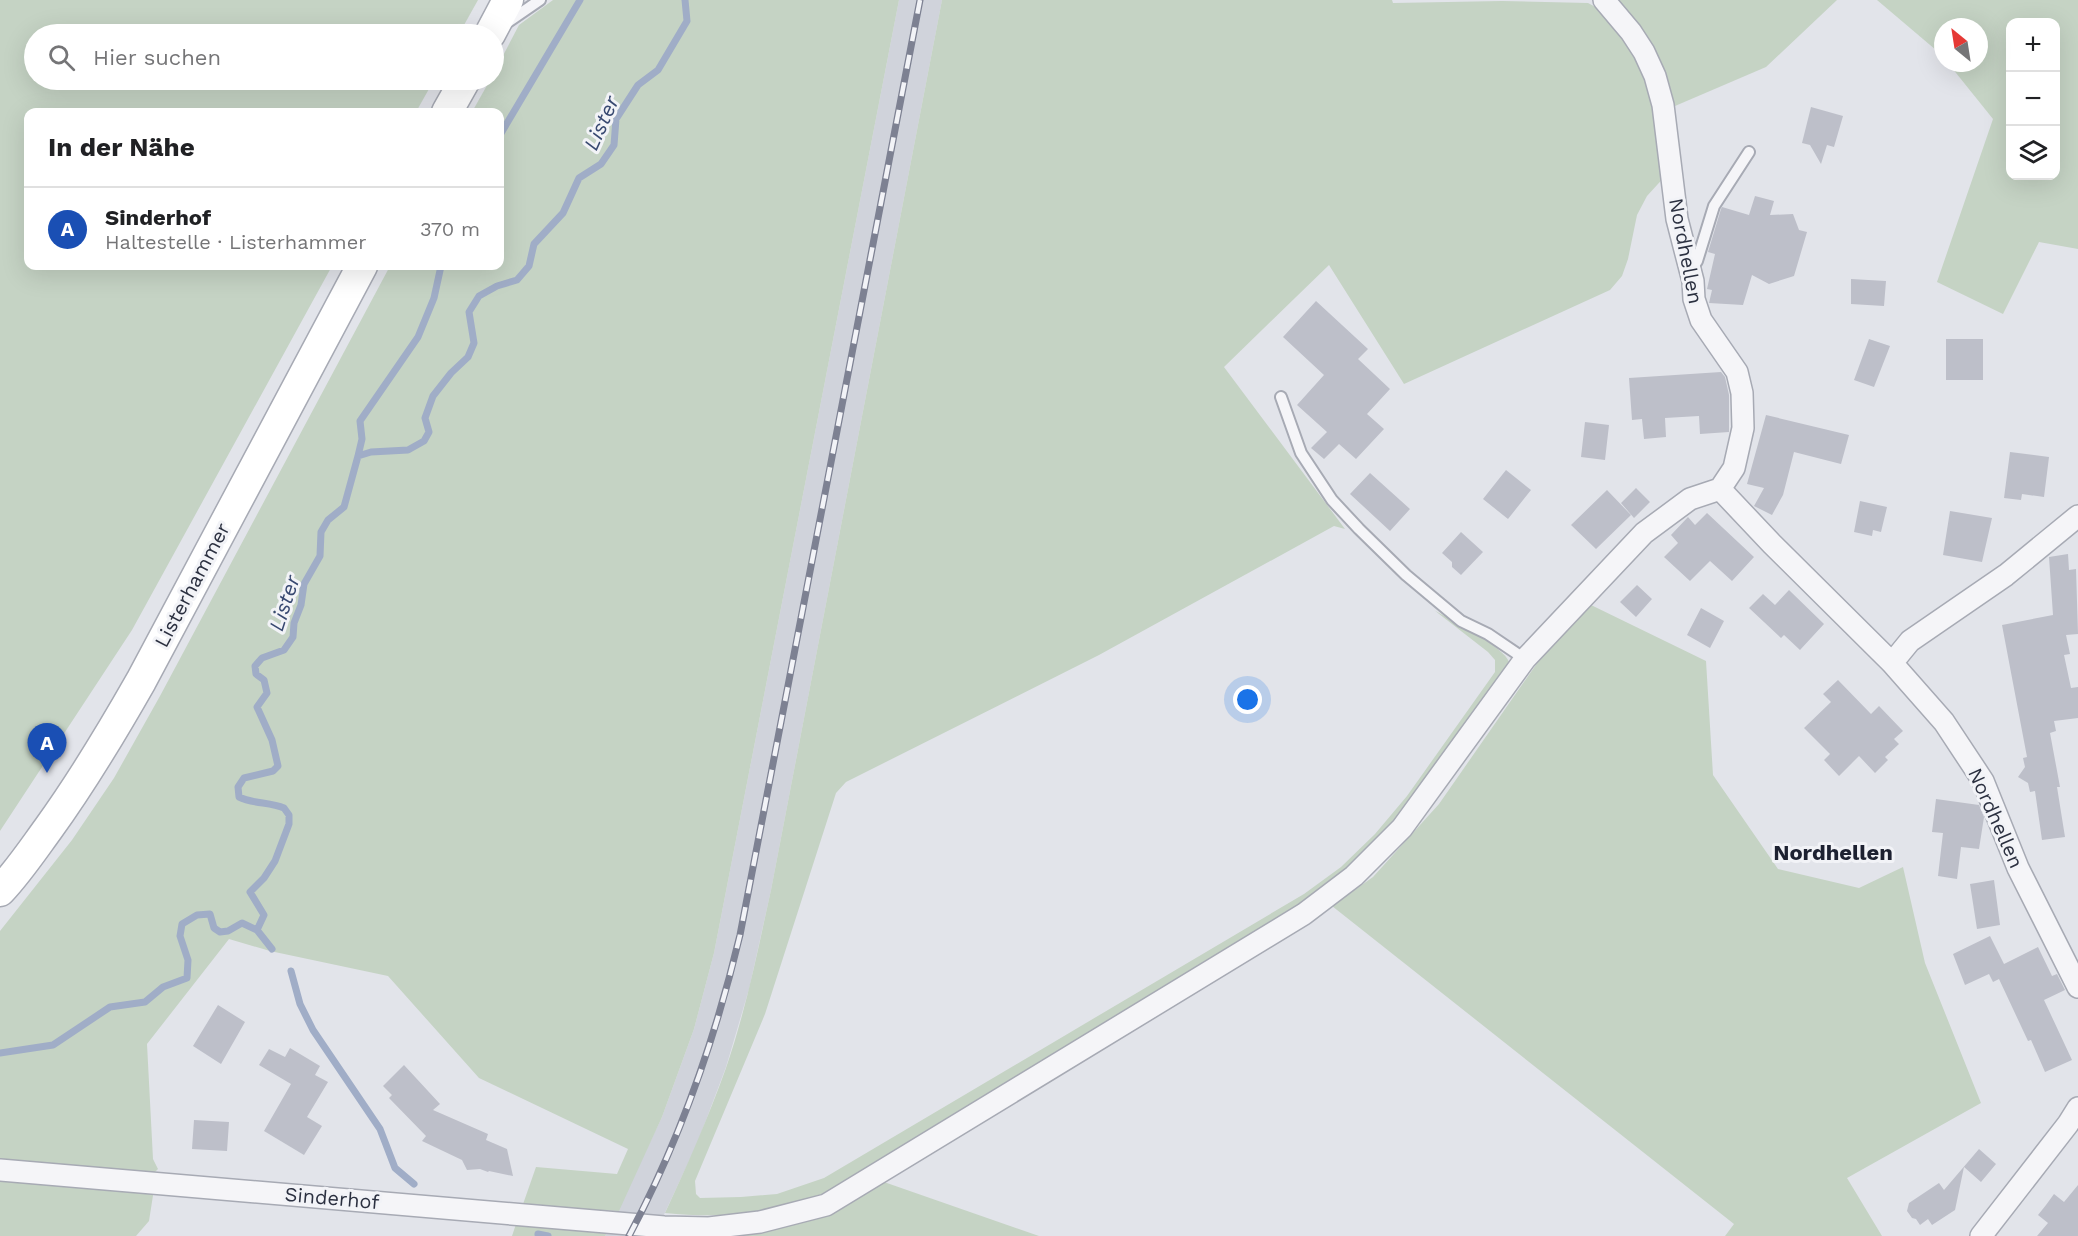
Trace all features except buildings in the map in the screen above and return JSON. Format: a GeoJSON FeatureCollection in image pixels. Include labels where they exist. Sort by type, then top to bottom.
{"type":"FeatureCollection","features":[{"type":"Feature","properties":{"kind":"main road"},"geometry":{"type":"LineString","coordinates":[[495,24],[508,0]]}},
{"type":"Feature","properties":{"kind":"main road"},"geometry":{"type":"LineString","coordinates":[[449,108],[459,90]]}},
{"type":"Feature","properties":{"kind":"main road","name":"Listerhammer"},"geometry":{"type":"LineString","coordinates":[[0,891],[15,876],[70,798],[141,681],[360,270]]}},
{"type":"Feature","properties":{"kind":"street","name":"Nordhellen"},"geometry":{"type":"LineString","coordinates":[[1604,0],[1631,32],[1644,52],[1655,76],[1663,105],[1677,219],[1691,270],[1694,299],[1701,320],[1737,372],[1742,393],[1743,428],[1734,468],[1720,489],[1892,663],[1944,722],[1983,781],[2018,867],[2078,987]]}},
{"type":"Feature","properties":{"kind":"street"},"geometry":{"type":"LineString","coordinates":[[1526,659],[1644,533],[1690,499],[1720,489]]}},
{"type":"Feature","properties":{"kind":"street"},"geometry":{"type":"LineString","coordinates":[[1892,663],[1910,641],[2006,575],[2078,516]]}},
{"type":"Feature","properties":{"kind":"street","name":"Sinderhof"},"geometry":{"type":"LineString","coordinates":[[0,1170],[664,1227],[709,1228],[760,1222],[826,1204],[1304,914],[1354,876],[1402,828],[1526,659]]}},
{"type":"Feature","properties":{"kind":"street"},"geometry":{"type":"LineString","coordinates":[[1980,1236],[2078,1108]]}},
{"type":"Feature","properties":{"kind":"lane"},"geometry":{"type":"LineString","coordinates":[[504,24],[540,0]]}},
{"type":"Feature","properties":{"kind":"lane"},"geometry":{"type":"LineString","coordinates":[[1691,270],[1697,261],[1714,206],[1749,152]]}},
{"type":"Feature","properties":{"kind":"lane"},"geometry":{"type":"LineString","coordinates":[[1281,397],[1301,453],[1332,500],[1359,530],[1406,575],[1461,621],[1488,634],[1526,659]]}},
{"type":"Feature","properties":{"kind":"shaded area"},"geometry":{"type":"Polygon","coordinates":[[[899,0],[942,0],[771,890],[749,989],[726,1067],[697,1144],[654,1236],[605,1236],[662,1117],[694,1029],[714,953],[899,0]]]}},
{"type":"Feature","properties":{"kind":"green space"},"geometry":{"type":"Polygon","coordinates":[[[0,0],[478,0],[465,24],[24,24],[24,90],[428,90],[418,108],[24,108],[24,270],[330,270],[132,630],[0,831],[0,0]]]}},
{"type":"Feature","properties":{"kind":"green space"},"geometry":{"type":"Polygon","coordinates":[[[553,0],[899,0],[714,953],[694,1029],[662,1117],[619,1211],[522,1207],[536,1167],[617,1174],[628,1149],[479,1078],[388,976],[270,951],[229,939],[147,1044],[153,1159],[158,1169],[150,1177],[0,1165],[0,931],[72,840],[114,778],[388,270],[504,270],[504,108],[474,108],[484,90],[504,90],[504,54],[519,25],[553,0]]]}},
{"type":"Feature","properties":{"kind":"green space"},"geometry":{"type":"Polygon","coordinates":[[[942,0],[1392,0],[1393,3],[1502,1],[1588,3],[1603,11],[1617,26],[1648,74],[1668,173],[1647,196],[1637,215],[1622,276],[1610,290],[1404,384],[1329,265],[1224,367],[1345,529],[1334,526],[1099,655],[846,782],[836,793],[765,1014],[695,1181],[696,1194],[700,1198],[777,1194],[824,1178],[1304,894],[1341,867],[1375,834],[1407,796],[1495,672],[1495,660],[1488,652],[1434,610],[1498,649],[1509,662],[1509,672],[1389,830],[1351,867],[1307,902],[857,1176],[820,1195],[763,1211],[724,1215],[665,1213],[697,1142],[726,1068],[740,1024],[756,957],[771,890],[942,0]]]}},
{"type":"Feature","properties":{"kind":"green space"},"geometry":{"type":"Polygon","coordinates":[[[1610,0],[1837,0],[1766,67],[1668,109],[1610,0]]]}},
{"type":"Feature","properties":{"kind":"green space"},"geometry":{"type":"Polygon","coordinates":[[[1877,0],[2078,0],[2078,249],[2039,242],[2003,314],[1937,282],[1993,119],[1955,72],[1988,72],[1988,18],[1934,18],[1934,48],[1877,0]]]}},
{"type":"Feature","properties":{"kind":"green space"},"geometry":{"type":"Polygon","coordinates":[[[1591,605],[1706,661],[1713,775],[1778,869],[1859,888],[1903,867],[1925,963],[1981,1103],[1847,1178],[1882,1236],[1725,1236],[1734,1224],[1332,906],[1373,877],[1439,804],[1540,659],[1591,605]]]}},
{"type":"Feature","properties":{"kind":"green space"},"geometry":{"type":"Polygon","coordinates":[[[0,1178],[154,1189],[149,1221],[136,1236],[0,1236],[0,1178]]]}},
{"type":"Feature","properties":{"kind":"green space"},"geometry":{"type":"Polygon","coordinates":[[[884,1182],[1039,1236],[735,1236],[811,1213],[884,1182]]]}},
{"type":"Feature","properties":{"kind":"green space"},"geometry":{"type":"Polygon","coordinates":[[[517,1221],[608,1231],[605,1236],[512,1236],[517,1221]]]}},
{"type":"Feature","properties":{"kind":"waterway"},"geometry":{"type":"LineString","coordinates":[[504,128],[580,0]]}},
{"type":"Feature","properties":{"kind":"waterway","name":"Lister"},"geometry":{"type":"LineString","coordinates":[[0,1053],[53,1045],[110,1007],[145,1002],[163,987],[187,978],[188,960],[180,936],[182,924],[197,915],[210,914],[214,928],[220,932],[228,931],[242,923],[257,930],[264,915],[250,892],[264,878],[275,861],[289,824],[289,815],[284,808],[239,797],[238,787],[244,778],[273,771],[278,766],[272,740],[257,707],[267,693],[264,680],[256,674],[255,666],[262,658],[284,650],[293,637],[294,623],[301,605],[304,584],[320,556],[321,532],[328,520],[344,507],[358,456],[371,452],[408,450],[424,441],[429,432],[425,418],[433,396],[451,373],[468,357],[474,343],[469,312],[479,296],[497,286],[517,280],[529,266],[534,244],[563,213],[579,178],[601,164],[614,145],[616,119],[638,85],[658,70],[687,21],[685,0]]}},
{"type":"Feature","properties":{"kind":"waterway"},"geometry":{"type":"LineString","coordinates":[[358,456],[362,439],[360,421],[418,337],[434,298],[440,270]]}},
{"type":"Feature","properties":{"kind":"waterway"},"geometry":{"type":"LineString","coordinates":[[257,930],[272,949]]}},
{"type":"Feature","properties":{"kind":"waterway"},"geometry":{"type":"LineString","coordinates":[[291,971],[300,1004],[313,1030],[380,1129],[395,1168],[414,1184]]}},
{"type":"Feature","properties":{"kind":"waterway"},"geometry":{"type":"LineString","coordinates":[[538,1234],[548,1236]]}},
{"type":"Feature","properties":{"kind":"railway"},"geometry":{"type":"LineString","coordinates":[[629,1236],[664,1163],[694,1089],[719,1013],[740,935],[920,0]]}},
{"type":"Feature","properties":{"kind":"place","name":"Sinderhof"},"geometry":{"type":"Point","coordinates":[47,773]}},
{"type":"Feature","properties":{"kind":"district","name":"Nordhellen"},"geometry":{"type":"Point","coordinates":[1833,852]}}]}
